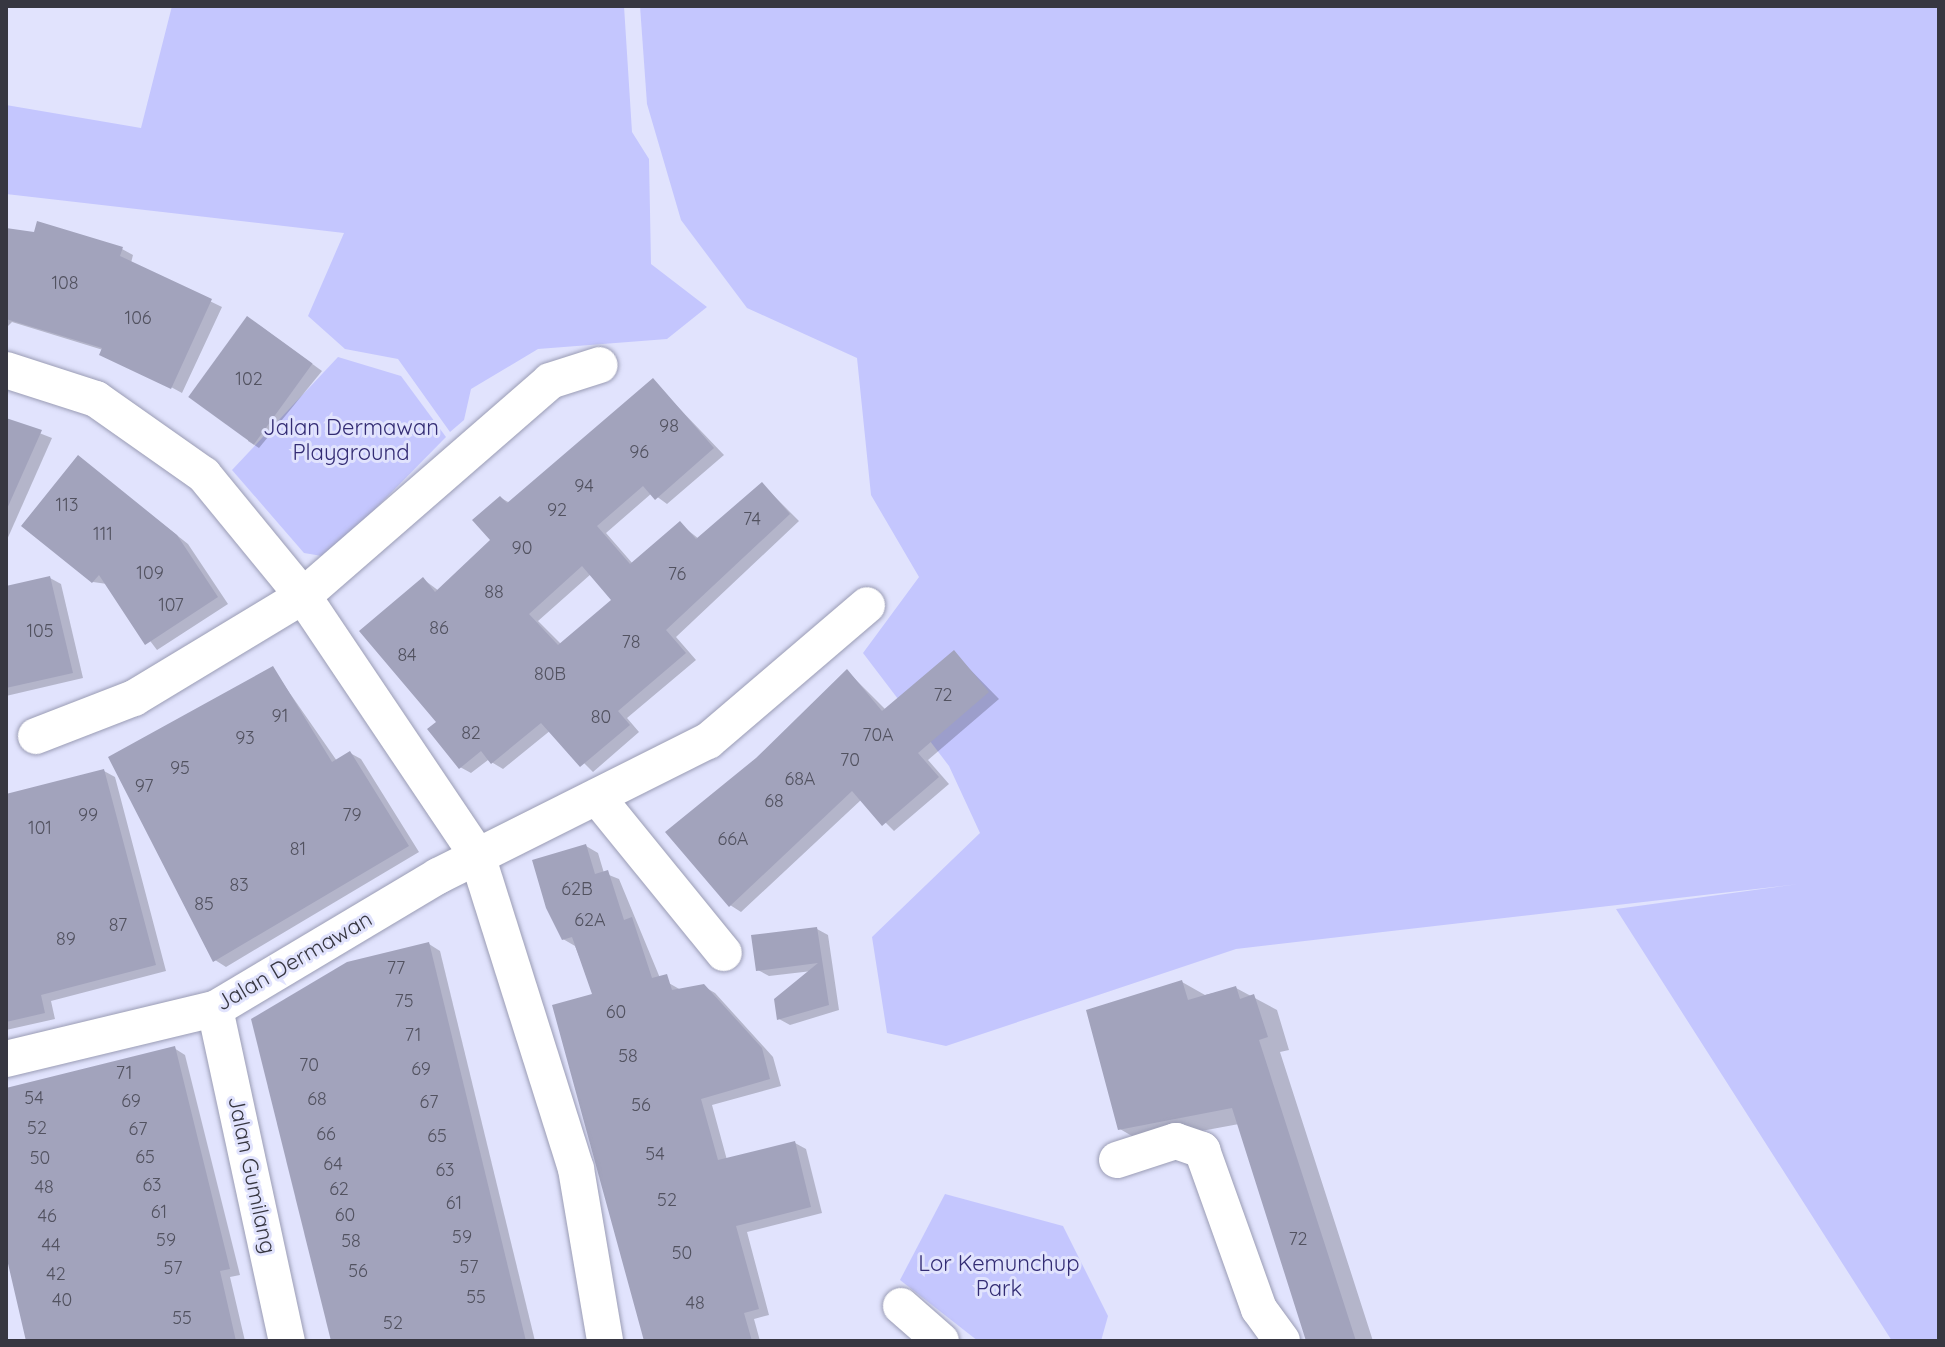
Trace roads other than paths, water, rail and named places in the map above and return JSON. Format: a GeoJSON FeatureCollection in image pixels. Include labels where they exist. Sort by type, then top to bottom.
{"type":"FeatureCollection","features":[{"type":"Feature","properties":{"kind":"street"},"geometry":{"type":"LineString","coordinates":[[36,736],[134,698],[303,596],[550,381],[600,365]]}},
{"type":"Feature","properties":{"kind":"street"},"geometry":{"type":"LineString","coordinates":[[6,370],[96,399],[149,431],[204,475],[303,596],[477,855],[576,1169],[605,1341]]}},
{"type":"Feature","properties":{"kind":"street","name":"Jalan Dermawan"},"geometry":{"type":"LineString","coordinates":[[6,1059],[215,1009],[477,855],[708,741],[867,605]]}},
{"type":"Feature","properties":{"kind":"street"},"geometry":{"type":"LineString","coordinates":[[597,797],[724,953]]}},
{"type":"Feature","properties":{"kind":"street","name":"Jalan Gumilang"},"geometry":{"type":"LineString","coordinates":[[215,1009],[287,1341]]}},
{"type":"Feature","properties":{"kind":"street"},"geometry":{"type":"LineString","coordinates":[[1117,1160],[1176,1141],[1202,1150],[1259,1309],[1282,1341]]}},
{"type":"Feature","properties":{"kind":"street"},"geometry":{"type":"LineString","coordinates":[[901,1306],[941,1341]]}},
{"type":"Feature","properties":{"kind":"park label","name":"Jalan Dermawan Playground"},"geometry":{"type":"Point","coordinates":[351,440]}},
{"type":"Feature","properties":{"kind":"park label","name":"Lor Kemunchup Park"},"geometry":{"type":"Point","coordinates":[999,1276]}}]}
